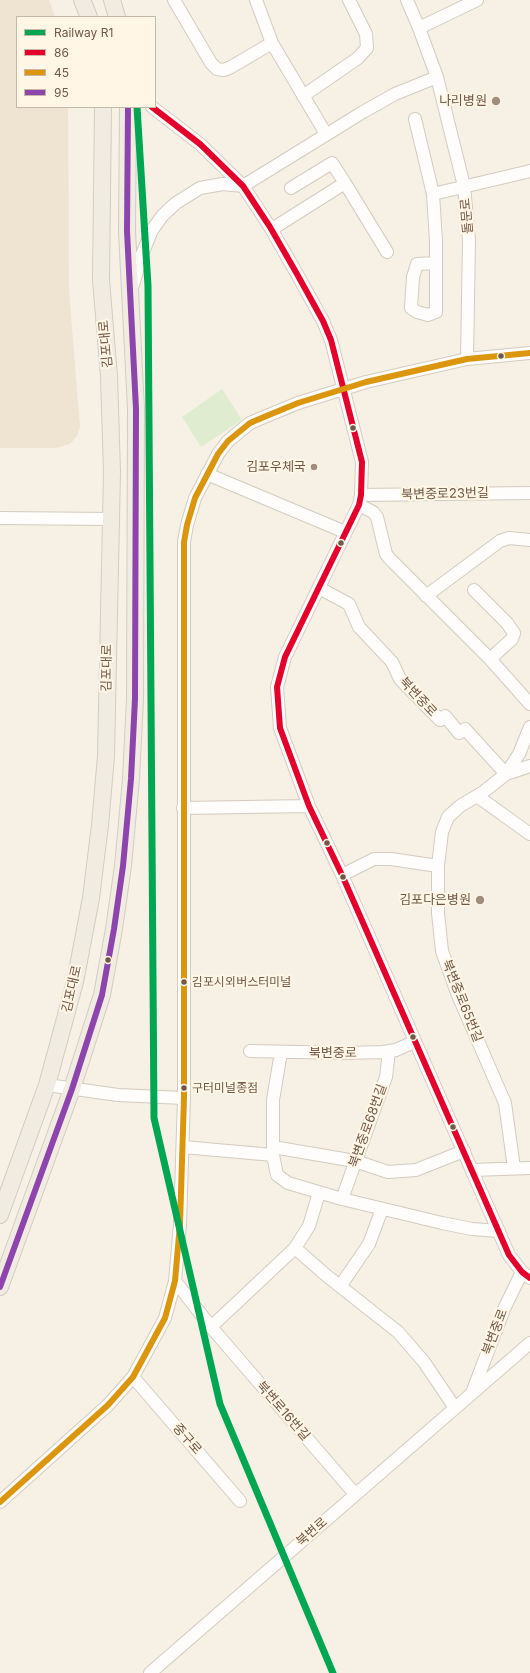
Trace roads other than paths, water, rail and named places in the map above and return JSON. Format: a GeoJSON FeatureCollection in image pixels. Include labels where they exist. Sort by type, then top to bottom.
{"type":"FeatureCollection","features":[{"type":"Feature","properties":{"kind":"main road"},"geometry":{"type":"LineString","coordinates":[[82,0],[88,16]]}},
{"type":"Feature","properties":{"kind":"main road"},"geometry":{"type":"LineString","coordinates":[[112,0],[117,16]]}},
{"type":"Feature","properties":{"kind":"main road","name":"김포대로"},"geometry":{"type":"LineString","coordinates":[[0,1215],[47,1085],[75,982],[91,898],[100,825],[106,756],[112,472],[109,376],[101,280],[103,108]]}},
{"type":"Feature","properties":{"kind":"main road","name":"김포대로"},"geometry":{"type":"LineString","coordinates":[[0,1287],[72,1089],[102,995],[114,929],[123,866],[131,779],[135,699],[136,409],[127,231],[128,108]]}},
{"type":"Feature","properties":{"kind":"street"},"geometry":{"type":"LineString","coordinates":[[174,0],[211,63],[217,69],[224,70],[231,67],[272,43]]}},
{"type":"Feature","properties":{"kind":"street"},"geometry":{"type":"LineString","coordinates":[[256,0],[272,43],[326,134]]}},
{"type":"Feature","properties":{"kind":"street"},"geometry":{"type":"LineString","coordinates":[[303,96],[358,58],[367,48],[366,34],[349,0]]}},
{"type":"Feature","properties":{"kind":"street","name":"돌문로"},"geometry":{"type":"LineString","coordinates":[[406,0],[419,28],[437,77],[464,186],[469,240],[467,360]]}},
{"type":"Feature","properties":{"kind":"street"},"geometry":{"type":"LineString","coordinates":[[419,28],[477,0]]}},
{"type":"Feature","properties":{"kind":"street"},"geometry":{"type":"LineString","coordinates":[[130,294],[140,257],[152,230],[163,214],[176,203],[200,188],[223,184],[243,186],[326,134],[395,94],[437,77]]}},
{"type":"Feature","properties":{"kind":"street","name":"북변중로"},"geometry":{"type":"LineString","coordinates":[[153,108],[200,144],[243,186],[272,229],[323,321],[344,388],[362,462],[360,500],[285,657],[277,687],[280,728],[309,806],[342,875],[414,1042],[464,1151],[509,1255],[526,1275],[504,1309],[472,1394]]}},
{"type":"Feature","properties":{"kind":"street"},"geometry":{"type":"LineString","coordinates":[[415,119],[434,194],[436,263]]}},
{"type":"Feature","properties":{"kind":"street"},"geometry":{"type":"LineString","coordinates":[[291,188],[332,163],[387,252]]}},
{"type":"Feature","properties":{"kind":"street"},"geometry":{"type":"LineString","coordinates":[[434,194],[530,172]]}},
{"type":"Feature","properties":{"kind":"street"},"geometry":{"type":"LineString","coordinates":[[272,229],[345,183]]}},
{"type":"Feature","properties":{"kind":"street"},"geometry":{"type":"LineString","coordinates":[[0,1502],[108,1405],[133,1377],[165,1318],[175,1281],[180,1224],[184,1098],[184,542],[190,511],[207,474],[218,454],[228,441],[250,423],[298,403],[344,388],[467,360],[530,353]]}},
{"type":"Feature","properties":{"kind":"street"},"geometry":{"type":"LineString","coordinates":[[207,474],[345,532]]}},
{"type":"Feature","properties":{"kind":"street","name":"북변중로23번길"},"geometry":{"type":"LineString","coordinates":[[360,500],[530,493]]}},
{"type":"Feature","properties":{"kind":"street"},"geometry":{"type":"LineString","coordinates":[[360,500],[377,517],[389,558],[490,659],[530,704]]}},
{"type":"Feature","properties":{"kind":"street"},"geometry":{"type":"LineString","coordinates":[[0,518],[110,520]]}},
{"type":"Feature","properties":{"kind":"street"},"geometry":{"type":"LineString","coordinates":[[426,596],[500,541],[510,538],[530,540]]}},
{"type":"Feature","properties":{"kind":"street","name":"북변중로"},"geometry":{"type":"LineString","coordinates":[[319,588],[349,604],[359,627],[392,662],[400,679],[440,720],[445,716],[459,733],[465,729],[506,774]]}},
{"type":"Feature","properties":{"kind":"street"},"geometry":{"type":"LineString","coordinates":[[474,590],[514,632],[512,639],[490,659]]}},
{"type":"Feature","properties":{"kind":"street","name":"북변중로65번길"},"geometry":{"type":"LineString","coordinates":[[514,1168],[505,1104],[457,993],[442,951],[438,913],[438,866],[442,832],[448,817],[460,806],[477,796],[506,774],[519,754],[530,728]]}},
{"type":"Feature","properties":{"kind":"street"},"geometry":{"type":"LineString","coordinates":[[506,774],[530,766]]}},
{"type":"Feature","properties":{"kind":"street"},"geometry":{"type":"LineString","coordinates":[[477,796],[530,834]]}},
{"type":"Feature","properties":{"kind":"street"},"geometry":{"type":"LineString","coordinates":[[183,808],[309,806]]}},
{"type":"Feature","properties":{"kind":"street"},"geometry":{"type":"LineString","coordinates":[[342,875],[374,859],[391,858],[438,866]]}},
{"type":"Feature","properties":{"kind":"street","name":"북변중로"},"geometry":{"type":"LineString","coordinates":[[250,1051],[360,1053],[389,1051],[414,1042]]}},
{"type":"Feature","properties":{"kind":"street","name":"북변중로68번길"},"geometry":{"type":"LineString","coordinates":[[342,1199],[386,1076],[389,1051]]}},
{"type":"Feature","properties":{"kind":"street"},"geometry":{"type":"LineString","coordinates":[[281,1052],[274,1100],[273,1151],[277,1175],[281,1180],[288,1184],[319,1193],[382,1209],[472,1229],[499,1231]]}},
{"type":"Feature","properties":{"kind":"street"},"geometry":{"type":"LineString","coordinates":[[47,1085],[118,1095],[184,1098]]}},
{"type":"Feature","properties":{"kind":"street"},"geometry":{"type":"LineString","coordinates":[[183,1147],[273,1151],[355,1162],[380,1171],[402,1172],[428,1166],[464,1151]]}},
{"type":"Feature","properties":{"kind":"street"},"geometry":{"type":"LineString","coordinates":[[472,1170],[530,1168]]}},
{"type":"Feature","properties":{"kind":"street"},"geometry":{"type":"LineString","coordinates":[[211,1327],[295,1248],[309,1226],[319,1193]]}},
{"type":"Feature","properties":{"kind":"street"},"geometry":{"type":"LineString","coordinates":[[341,1285],[369,1244],[382,1209]]}},
{"type":"Feature","properties":{"kind":"street"},"geometry":{"type":"LineString","coordinates":[[295,1248],[327,1276],[341,1285],[386,1321],[412,1347],[455,1408]]}},
{"type":"Feature","properties":{"kind":"street","name":"북변로16번길"},"geometry":{"type":"LineString","coordinates":[[175,1281],[211,1327],[356,1494]]}},
{"type":"Feature","properties":{"kind":"street","name":"북변로"},"geometry":{"type":"LineString","coordinates":[[151,1673],[530,1343]]}},
{"type":"Feature","properties":{"kind":"street","name":"중구로"},"geometry":{"type":"LineString","coordinates":[[133,1377],[240,1501]]}},
{"type":"Feature","properties":{"kind":"rail line","name":"R1"},"geometry":{"type":"LineString","coordinates":[[137,108],[148,286],[154,1118],[220,1404],[333,1673]]}},
{"type":"Feature","properties":{"kind":"place","name":"나리병원"},"geometry":{"type":"Point","coordinates":[496,101]}},
{"type":"Feature","properties":{"kind":"place","name":"김포우체국"},"geometry":{"type":"Point","coordinates":[314,467]}},
{"type":"Feature","properties":{"kind":"place","name":"김포다은병원"},"geometry":{"type":"Point","coordinates":[480,900]}},
{"type":"Feature","properties":{"kind":"place","name":"김포시외버스터미널"},"geometry":{"type":"Point","coordinates":[184,982]}},
{"type":"Feature","properties":{"kind":"place","name":"구터미널종점"},"geometry":{"type":"Point","coordinates":[184,1088]}}]}
